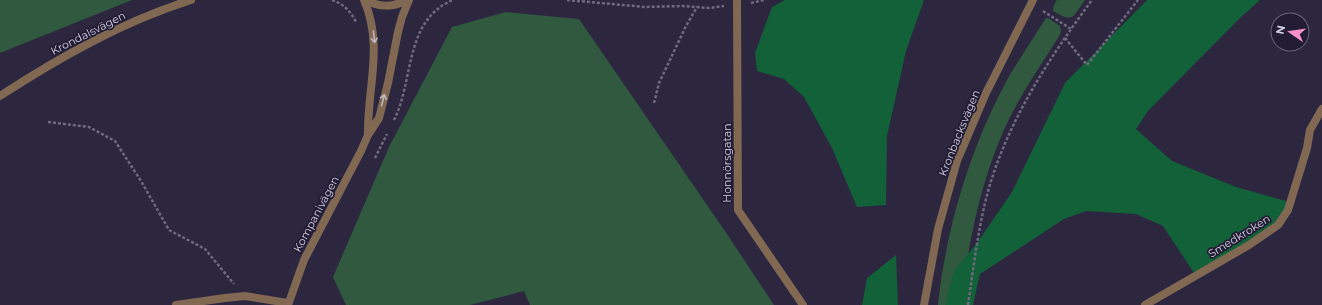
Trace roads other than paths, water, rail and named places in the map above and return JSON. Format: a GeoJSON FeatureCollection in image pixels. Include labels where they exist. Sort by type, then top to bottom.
{"type":"FeatureCollection","features":[{"type":"Feature","properties":{"kind":"street","name":"Krondalsvägen"},"geometry":{"type":"LineString","coordinates":[[0,96],[78,48],[141,18],[191,0]]}},
{"type":"Feature","properties":{"kind":"street"},"geometry":{"type":"LineString","coordinates":[[365,0],[371,3],[386,6],[401,3],[406,0]]}},
{"type":"Feature","properties":{"kind":"street","name":"Kompanivägen"},"geometry":{"type":"LineString","coordinates":[[365,0],[372,25],[374,48],[367,115],[368,135]]}},
{"type":"Feature","properties":{"kind":"street","name":"Kompanivägen"},"geometry":{"type":"LineString","coordinates":[[288,304],[304,260],[368,135],[379,118],[398,32],[409,0]]}},
{"type":"Feature","properties":{"kind":"street","name":"Honnörsgatan"},"geometry":{"type":"LineString","coordinates":[[737,2],[738,210],[803,305]]}},
{"type":"Feature","properties":{"kind":"street","name":"Kronbacksvägen"},"geometry":{"type":"LineString","coordinates":[[924,305],[938,228],[957,161],[986,93],[1032,2]]}},
{"type":"Feature","properties":{"kind":"street","name":"Smedkroken"},"geometry":{"type":"LineString","coordinates":[[1145,305],[1249,245],[1278,225],[1288,210],[1308,148],[1310,130],[1322,109]]}},
{"type":"Feature","properties":{"kind":"street"},"geometry":{"type":"LineString","coordinates":[[176,305],[245,296],[288,304]]}}]}
